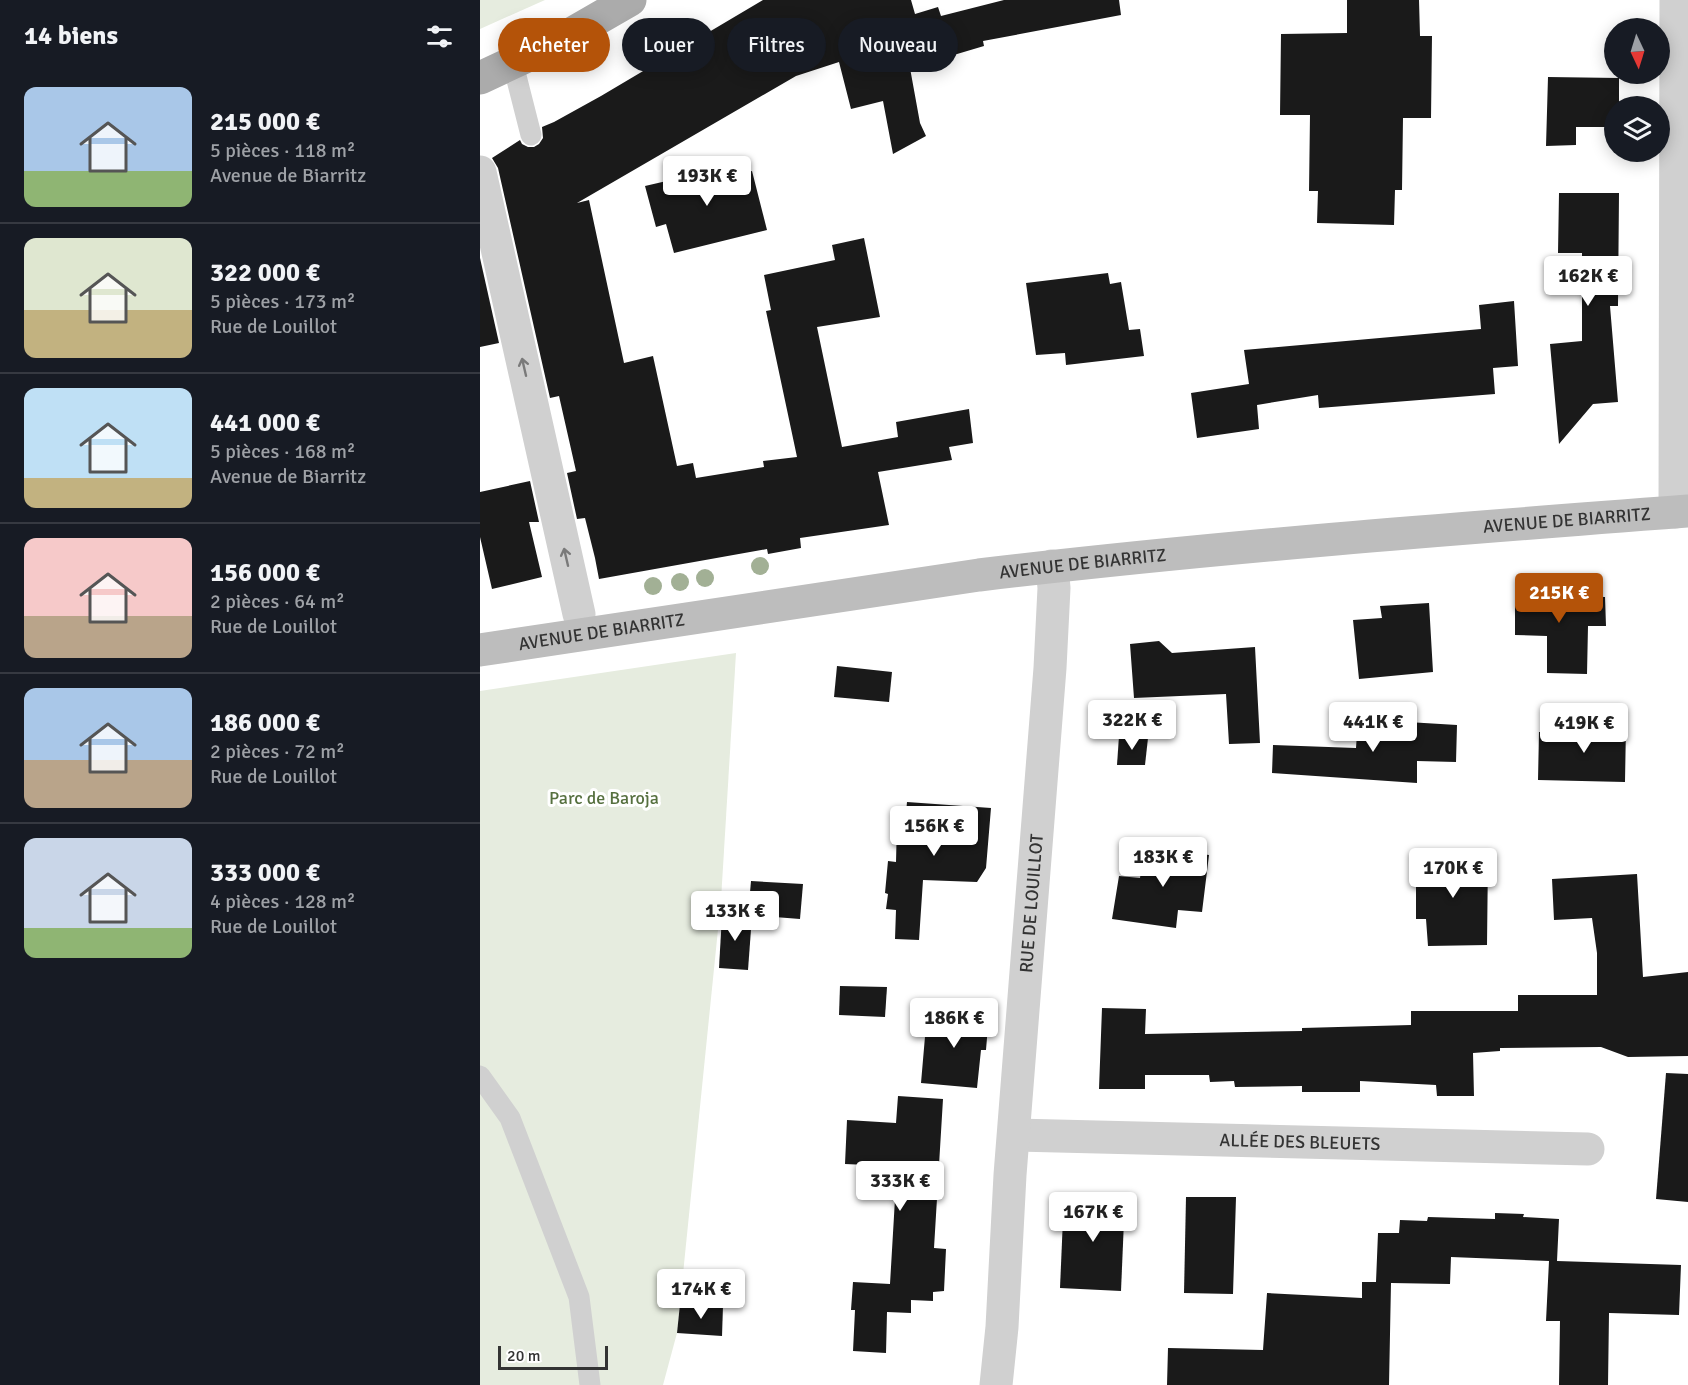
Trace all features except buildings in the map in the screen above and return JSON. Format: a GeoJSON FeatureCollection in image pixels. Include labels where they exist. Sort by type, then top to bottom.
{"type":"FeatureCollection","features":[{"type":"Feature","properties":{"kind":"main road"},"geometry":{"type":"LineString","coordinates":[[599,18],[630,0]]}},
{"type":"Feature","properties":{"kind":"main road"},"geometry":{"type":"LineString","coordinates":[[480,78],[498,70]]}},
{"type":"Feature","properties":{"kind":"main road","name":"AVENUE DE BIARRITZ"},"geometry":{"type":"LineString","coordinates":[[480,650],[968,576],[1052,566],[1299,542],[1681,512]]}},
{"type":"Feature","properties":{"kind":"street"},"geometry":{"type":"LineString","coordinates":[[1676,0],[1681,512]]}},
{"type":"Feature","properties":{"kind":"street"},"geometry":{"type":"LineString","coordinates":[[480,172],[579,614]]}},
{"type":"Feature","properties":{"kind":"street","name":"RUE DE LOUILLOT"},"geometry":{"type":"LineString","coordinates":[[996,1385],[1050,668],[1054,592],[1052,566]]}},
{"type":"Feature","properties":{"kind":"street","name":"ALLÉE DES BLEUETS"},"geometry":{"type":"LineString","coordinates":[[1014,1135],[1588,1149]]}},
{"type":"Feature","properties":{"kind":"lane"},"geometry":{"type":"LineString","coordinates":[[515,72],[531,135]]}},
{"type":"Feature","properties":{"kind":"lane"},"geometry":{"type":"LineString","coordinates":[[480,1076],[510,1118],[579,1298],[590,1385]]}},
{"type":"Feature","properties":{"kind":"green space"},"geometry":{"type":"Polygon","coordinates":[[[480,0],[545,0],[505,18],[498,18],[498,21],[480,29],[480,0]]]}},
{"type":"Feature","properties":{"kind":"green space","name":"Parc de Baroja"},"geometry":{"type":"Polygon","coordinates":[[[736,653],[721,900],[677,1333],[663,1385],[480,1385],[480,691],[736,653]]]}}]}
